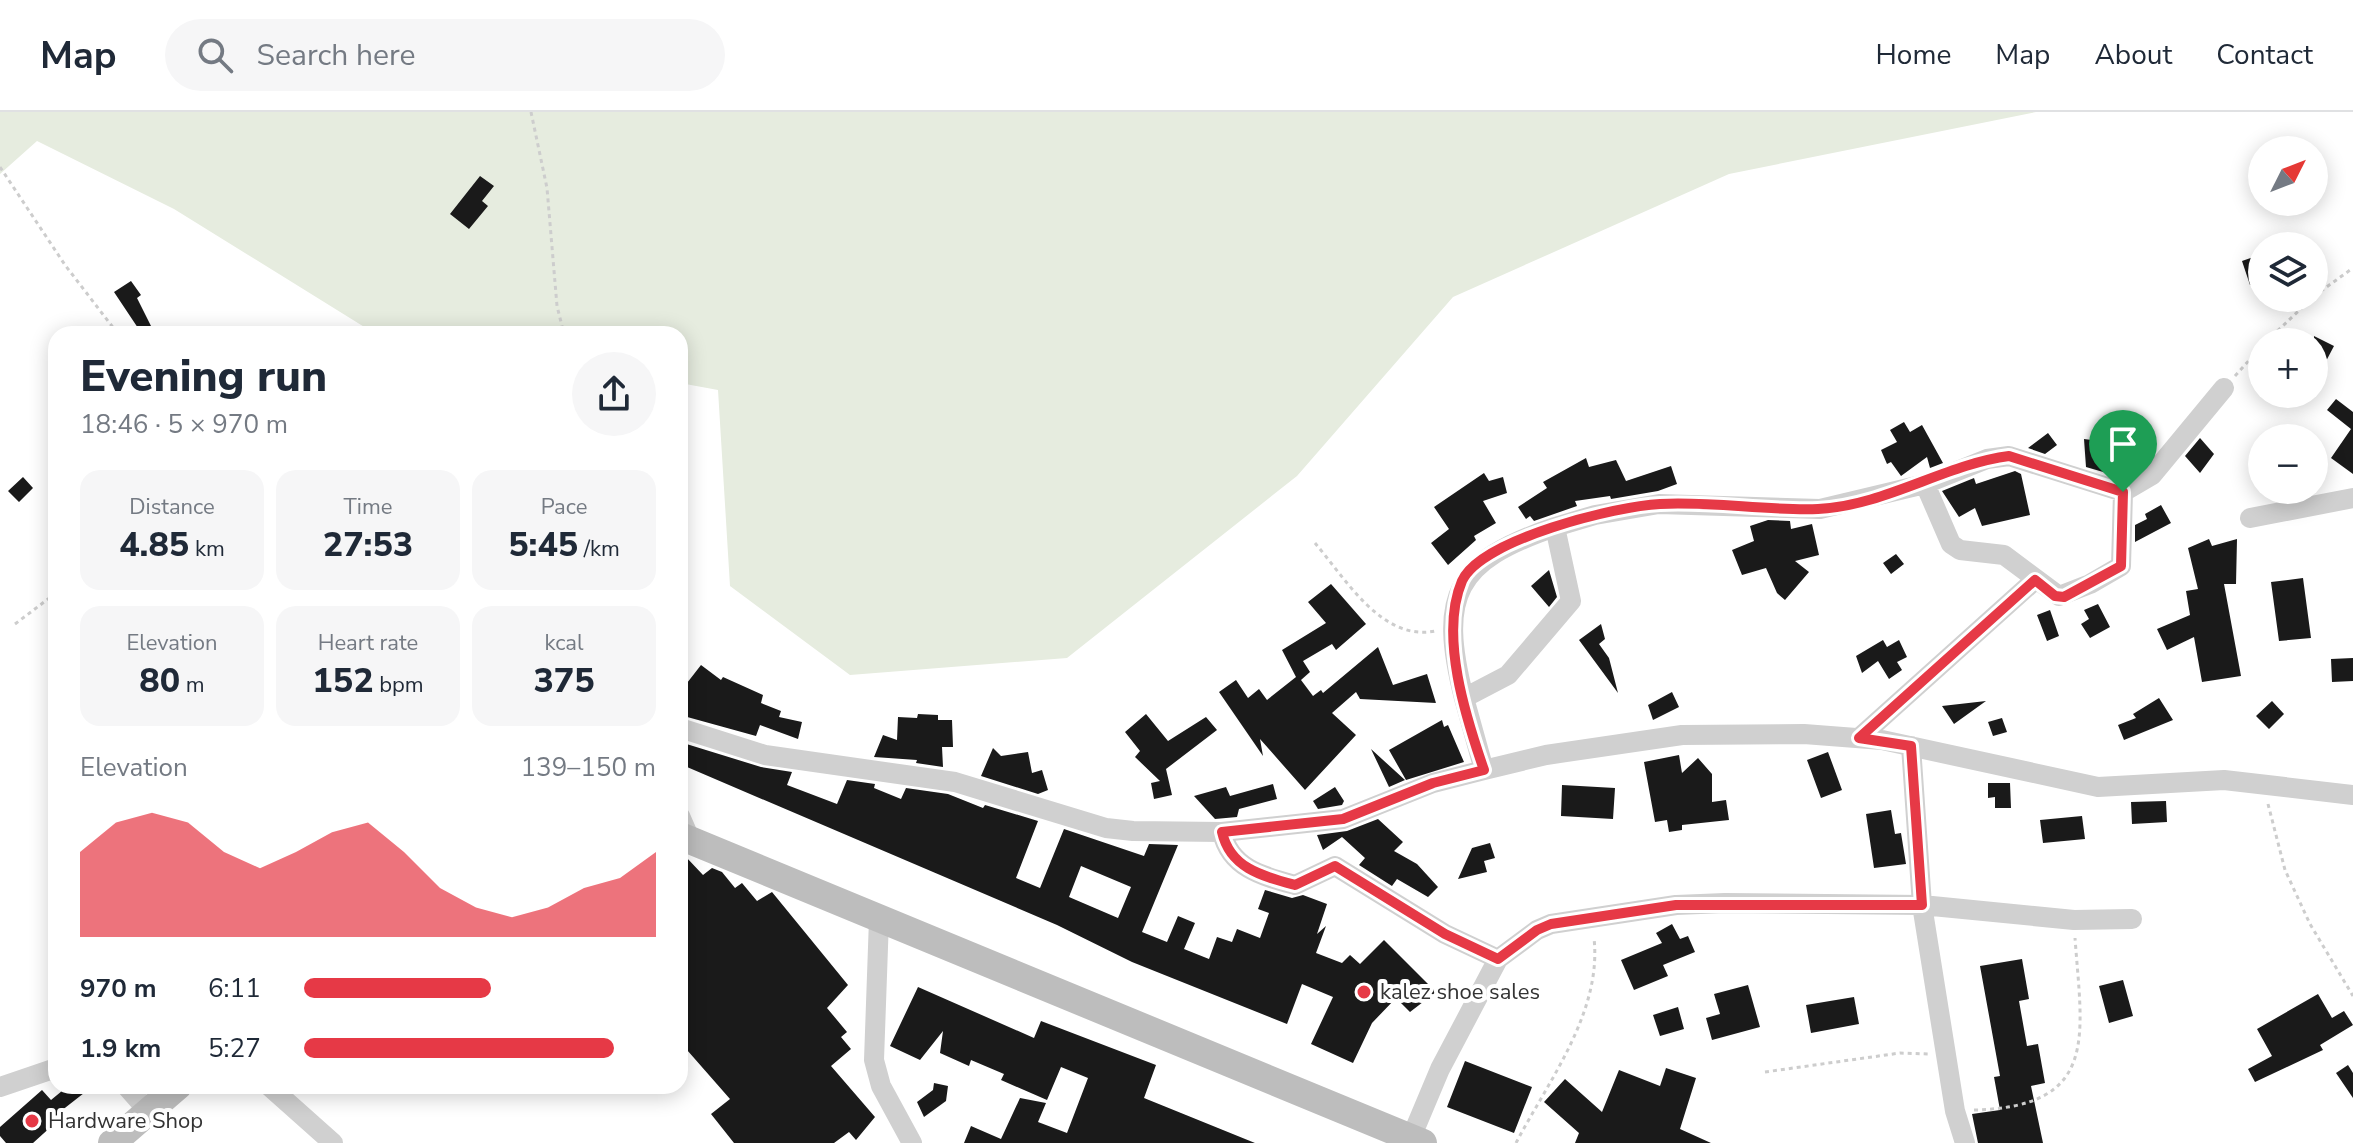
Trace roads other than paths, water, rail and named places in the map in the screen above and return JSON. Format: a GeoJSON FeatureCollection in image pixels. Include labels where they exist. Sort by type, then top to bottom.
{"type":"FeatureCollection","features":[{"type":"Feature","properties":{"kind":"main road"},"geometry":{"type":"LineString","coordinates":[[688,832],[879,919],[1380,1135],[1417,1140]]}},
{"type":"Feature","properties":{"kind":"main road"},"geometry":{"type":"LineString","coordinates":[[112,1143],[168,1094]]}},
{"type":"Feature","properties":{"kind":"street"},"geometry":{"type":"LineString","coordinates":[[1484,770],[1455,661],[1454,627],[1463,581],[1474,567],[1519,540],[1595,515],[1659,504],[1820,509],[1925,484],[1987,459],[2009,456],[2123,492],[2152,475],[2224,388]]}},
{"type":"Feature","properties":{"kind":"street"},"geometry":{"type":"LineString","coordinates":[[1925,484],[1951,544],[1960,550],[2004,555],[2055,596],[2064,597],[2115,572],[2123,559],[2123,492]]}},
{"type":"Feature","properties":{"kind":"street"},"geometry":{"type":"LineString","coordinates":[[2250,518],[2353,498]]}},
{"type":"Feature","properties":{"kind":"street"},"geometry":{"type":"LineString","coordinates":[[1464,698],[1508,675],[1571,601],[1555,527]]}},
{"type":"Feature","properties":{"kind":"street"},"geometry":{"type":"LineString","coordinates":[[1859,738],[2035,580]]}},
{"type":"Feature","properties":{"kind":"street"},"geometry":{"type":"LineString","coordinates":[[688,731],[765,755],[955,782],[1106,828],[1222,832],[1343,819],[1433,783],[1484,770],[1546,755],[1682,735],[1804,734],[1859,738],[1911,746],[2098,787],[2224,780],[2353,795]]}},
{"type":"Feature","properties":{"kind":"street"},"geometry":{"type":"LineString","coordinates":[[1911,746],[1922,905],[1955,1111],[1965,1143]]}},
{"type":"Feature","properties":{"kind":"street"},"geometry":{"type":"LineString","coordinates":[[1222,832],[1232,857],[1250,870],[1295,885],[1335,866],[1445,934],[1498,959]]}},
{"type":"Feature","properties":{"kind":"street"},"geometry":{"type":"LineString","coordinates":[[1417,1140],[1440,1069],[1498,959],[1537,930],[1676,905],[1725,903],[1922,905],[2074,920],[2132,919]]}},
{"type":"Feature","properties":{"kind":"street"},"geometry":{"type":"LineString","coordinates":[[879,919],[874,1060],[881,1086],[912,1143]]}},
{"type":"Feature","properties":{"kind":"street"},"geometry":{"type":"LineString","coordinates":[[0,1087],[48,1071]]}},
{"type":"Feature","properties":{"kind":"street"},"geometry":{"type":"LineString","coordinates":[[133,1094],[148,1111]]}},
{"type":"Feature","properties":{"kind":"street"},"geometry":{"type":"LineString","coordinates":[[278,1094],[333,1143]]}},
{"type":"Feature","properties":{"kind":"place","name":"kalez shoe sales"},"geometry":{"type":"Point","coordinates":[1364,992]}},
{"type":"Feature","properties":{"kind":"place","name":"Hardware Shop"},"geometry":{"type":"Point","coordinates":[32,1121]}}]}
